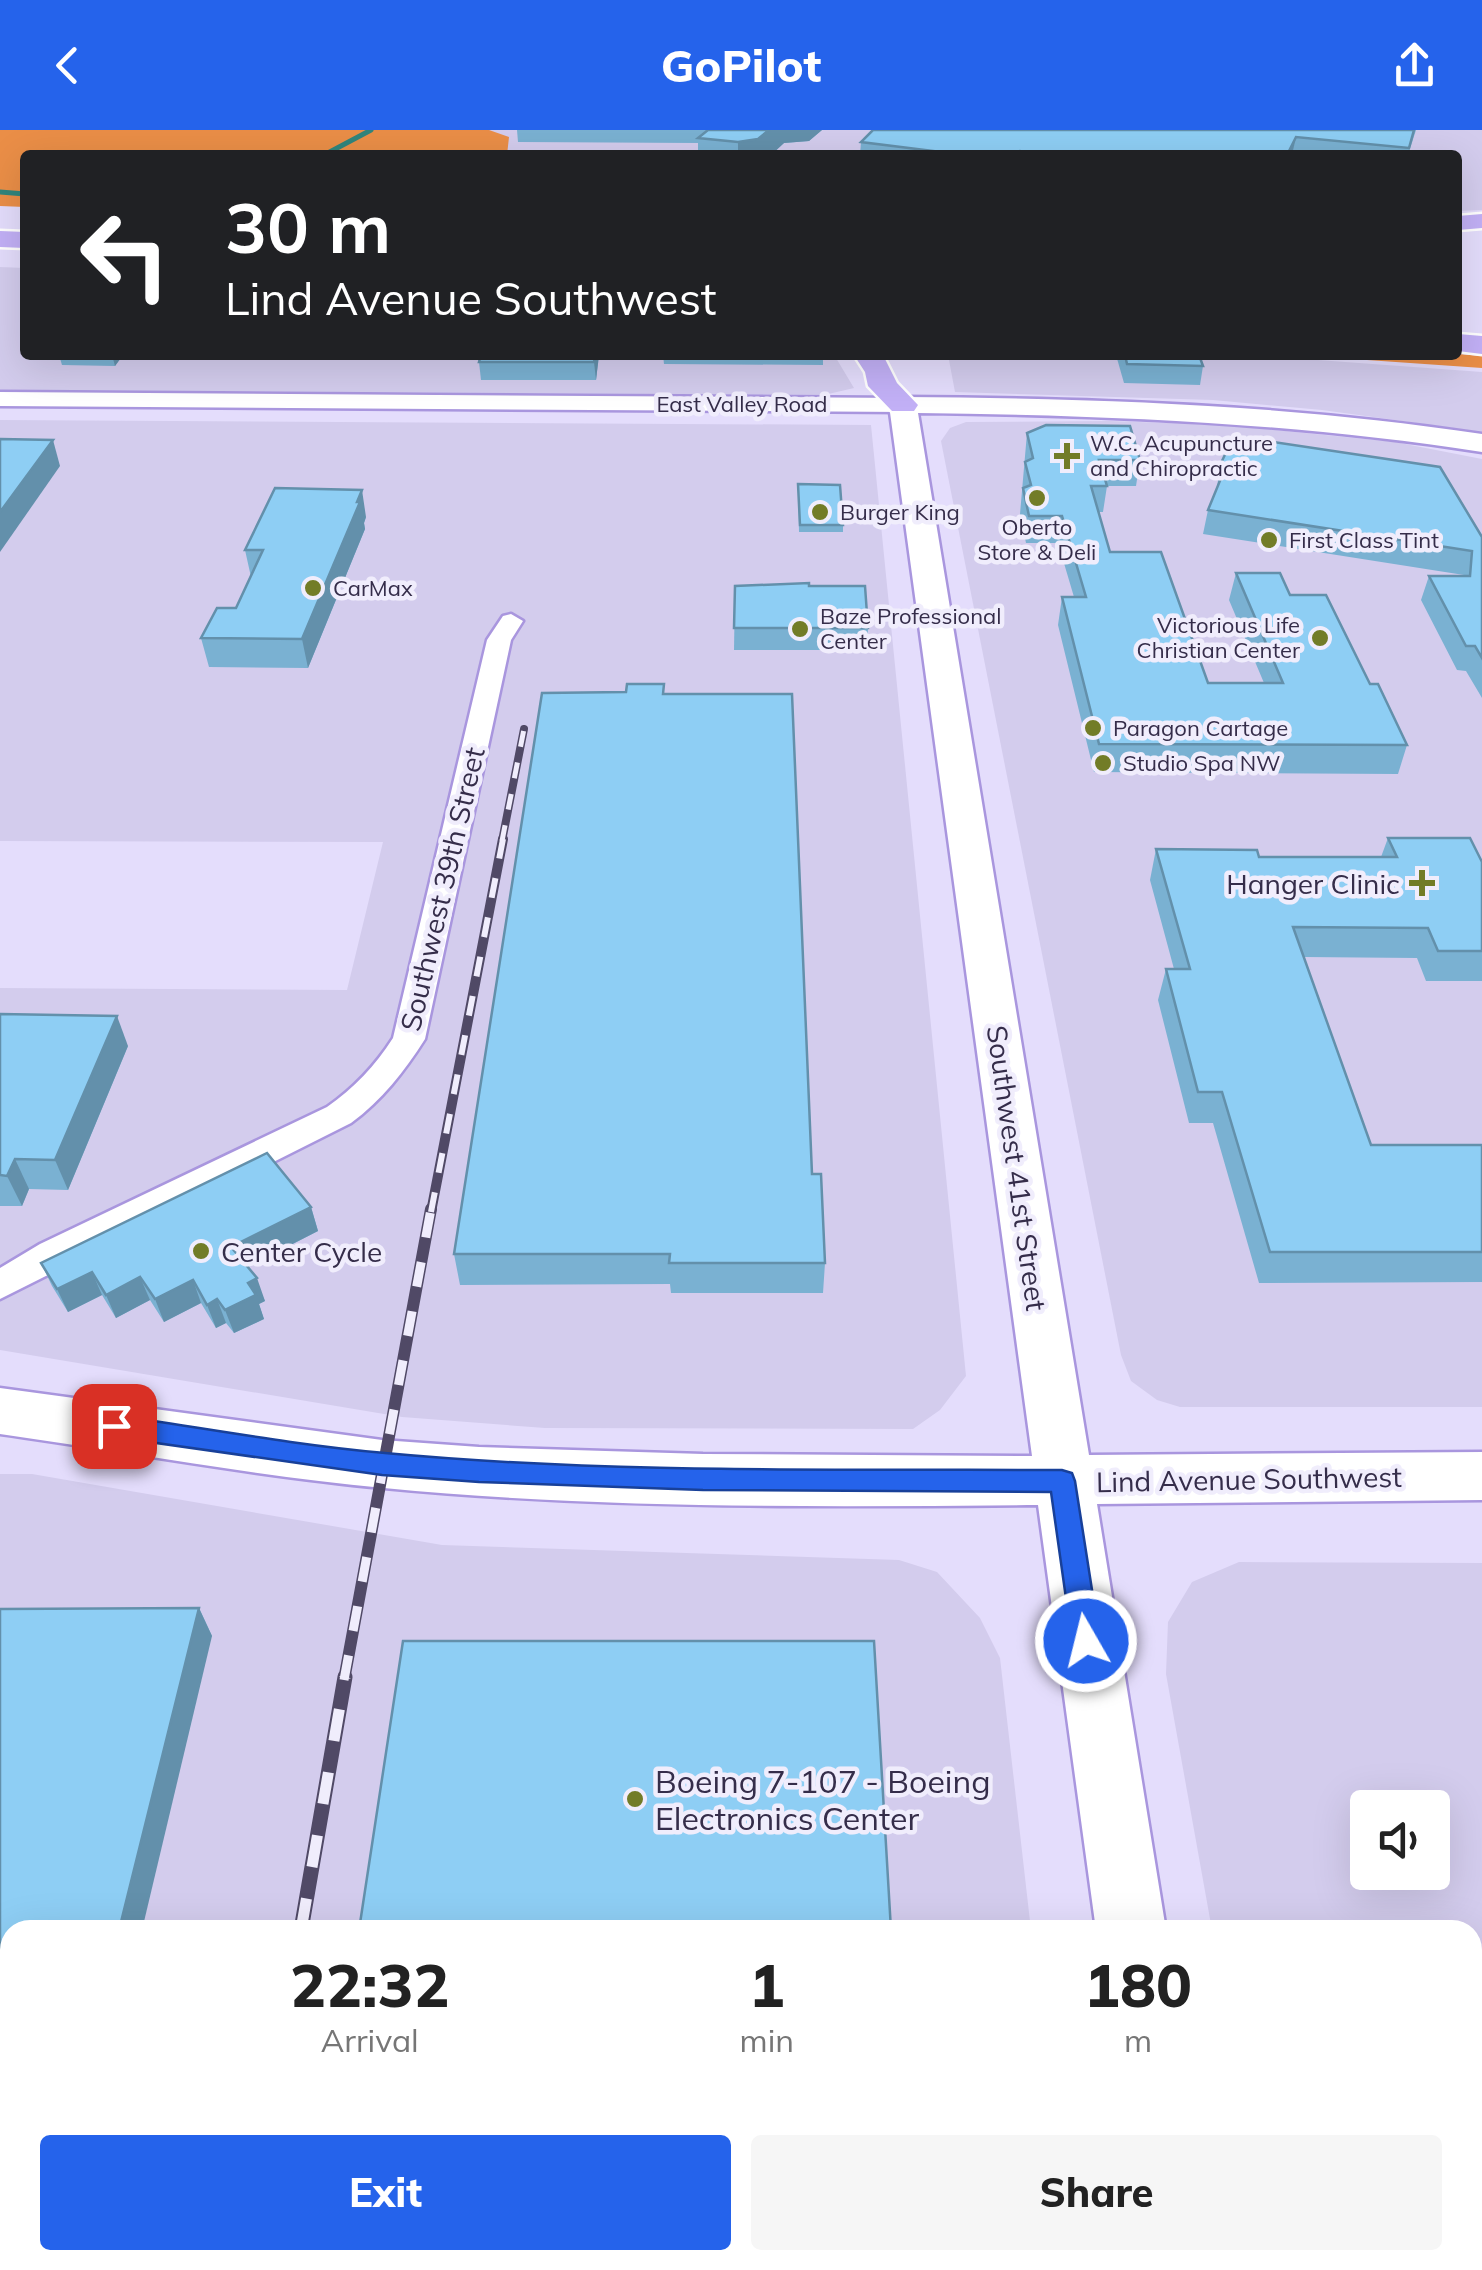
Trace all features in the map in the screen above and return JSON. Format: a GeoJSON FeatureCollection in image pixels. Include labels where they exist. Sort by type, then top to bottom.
{"type":"FeatureCollection","features":[{"type":"Feature","properties":{"kind":"highway"},"geometry":{"type":"LineString","coordinates":[[872,360],[883,386],[902,405]]}},
{"type":"Feature","properties":{"kind":"highway"},"geometry":{"type":"LineString","coordinates":[[902,405],[909,372]]}},
{"type":"Feature","properties":{"kind":"main road","name":"East Valley Road"},"geometry":{"type":"LineString","coordinates":[[902,405],[1254,414],[1482,443]]}},
{"type":"Feature","properties":{"kind":"main road","name":"Southwest 41st Street"},"geometry":{"type":"LineString","coordinates":[[902,405],[1129,1920]]}},
{"type":"Feature","properties":{"kind":"main road","name":"Lind Avenue Southwest"},"geometry":{"type":"LineString","coordinates":[[0,1410],[382,1464],[479,1471],[703,1479],[1062,1481],[1482,1476]]}},
{"type":"Feature","properties":{"kind":"street","name":"East Valley Road"},"geometry":{"type":"LineString","coordinates":[[0,399],[902,405]]}},
{"type":"Feature","properties":{"kind":"street","name":"Southwest 39th Street"},"geometry":{"type":"LineString","coordinates":[[0,1285],[53,1254],[338,1115],[366,1096],[390,1070],[409,1039],[498,640],[510,622]]}},
{"type":"Feature","properties":{"kind":"shaded area"},"geometry":{"type":"Polygon","coordinates":[[[0,130],[489,130],[509,137],[508,150],[20,150],[20,207],[0,206],[0,130]]]}},
{"type":"Feature","properties":{"kind":"shaded area"},"geometry":{"type":"Polygon","coordinates":[[[441,130],[1482,130],[1482,210],[1462,211],[1462,150],[406,150],[441,130]]]}},
{"type":"Feature","properties":{"kind":"shaded area"},"geometry":{"type":"Polygon","coordinates":[[[0,267],[20,268],[20,360],[837,360],[854,388],[824,395],[0,390],[0,267]]]}},
{"type":"Feature","properties":{"kind":"shaded area"},"geometry":{"type":"Polygon","coordinates":[[[1462,354],[1482,356],[1482,368],[1367,360],[1462,360],[1462,354]]]}},
{"type":"Feature","properties":{"kind":"shaded area"},"geometry":{"type":"Polygon","coordinates":[[[949,360],[1317,360],[1482,372],[1482,432],[1213,400],[955,392],[949,360]]]}},
{"type":"Feature","properties":{"kind":"shaded area"},"geometry":{"type":"Polygon","coordinates":[[[0,420],[871,425],[966,1376],[940,1410],[913,1429],[545,1428],[402,1417],[0,1350],[0,988],[347,990],[383,842],[0,841],[0,420]]]}},
{"type":"Feature","properties":{"kind":"shaded area"},"geometry":{"type":"Polygon","coordinates":[[[966,422],[1224,425],[1395,442],[1482,459],[1482,1407],[1180,1407],[1157,1400],[1131,1381],[1121,1355],[941,441],[950,428],[966,422]]]}},
{"type":"Feature","properties":{"kind":"shaded area"},"geometry":{"type":"Polygon","coordinates":[[[0,1474],[32,1474],[442,1545],[899,1560],[937,1572],[980,1618],[1000,1658],[1030,1920],[0,1920],[0,1474]]]}},
{"type":"Feature","properties":{"kind":"shaded area"},"geometry":{"type":"Polygon","coordinates":[[[1239,1562],[1482,1563],[1482,1920],[1210,1920],[1166,1674],[1168,1622],[1192,1582],[1239,1562]]]}},
{"type":"Feature","properties":{"kind":"building"},"geometry":{"type":"Polygon","coordinates":[[[708,130],[769,130],[758,139],[738,142],[698,138],[708,130]]]}},
{"type":"Feature","properties":{"kind":"building"},"geometry":{"type":"Polygon","coordinates":[[[873,130],[1414,130],[1409,148],[1296,137],[1290,150],[925,150],[861,142],[873,130]]]}},
{"type":"Feature","properties":{"kind":"building"},"geometry":{"type":"Polygon","coordinates":[[[480,360],[594,360],[594,362],[480,360]]]}},
{"type":"Feature","properties":{"kind":"building"},"geometry":{"type":"Polygon","coordinates":[[[1126,360],[1201,360],[1203,366],[1127,364],[1126,360]]]}},
{"type":"Feature","properties":{"kind":"building"},"geometry":{"type":"Polygon","coordinates":[[[1046,425],[1130,426],[1140,460],[1099,460],[1107,486],[1091,486],[1110,552],[1161,552],[1208,683],[1283,683],[1236,573],[1280,573],[1290,595],[1326,595],[1370,684],[1378,684],[1407,745],[1099,744],[1062,597],[1086,597],[1062,516],[1029,516],[1023,488],[1031,485],[1025,462],[1033,458],[1027,433],[1046,425]]]}},
{"type":"Feature","properties":{"kind":"building"},"geometry":{"type":"Polygon","coordinates":[[[1234,436],[1440,467],[1482,537],[1482,658],[1475,646],[1466,646],[1429,576],[1470,576],[1472,551],[1208,510],[1226,466],[1220,465],[1234,436]]]}},
{"type":"Feature","properties":{"kind":"building"},"geometry":{"type":"Polygon","coordinates":[[[0,439],[53,440],[0,512],[0,439]]]}},
{"type":"Feature","properties":{"kind":"building","name":"Burger King"},"geometry":{"type":"Polygon","coordinates":[[[798,484],[840,485],[843,525],[800,525],[798,484]]]}},
{"type":"Feature","properties":{"kind":"building","name":"CarMax"},"geometry":{"type":"Polygon","coordinates":[[[275,488],[362,490],[302,639],[201,638],[217,608],[236,608],[263,550],[245,550],[275,488]]]}},
{"type":"Feature","properties":{"kind":"building"},"geometry":{"type":"Polygon","coordinates":[[[735,586],[865,586],[868,628],[734,628],[735,586]]]}},
{"type":"Feature","properties":{"kind":"building"},"geometry":{"type":"Polygon","coordinates":[[[627,684],[664,684],[663,694],[792,694],[812,1174],[821,1174],[825,1263],[669,1263],[670,1254],[454,1254],[542,693],[626,692],[627,684]]]}},
{"type":"Feature","properties":{"kind":"building"},"geometry":{"type":"Polygon","coordinates":[[[1388,838],[1470,838],[1482,862],[1482,951],[1438,951],[1428,928],[1293,927],[1371,1145],[1482,1145],[1482,1252],[1270,1252],[1222,1092],[1198,1092],[1166,969],[1190,969],[1156,849],[1257,850],[1259,857],[1397,857],[1388,838]]]}},
{"type":"Feature","properties":{"kind":"building"},"geometry":{"type":"Polygon","coordinates":[[[0,1014],[117,1016],[55,1160],[15,1159],[7,1176],[0,1175],[0,1014]]]}},
{"type":"Feature","properties":{"kind":"building","name":"Center Cycle"},"geometry":{"type":"Polygon","coordinates":[[[267,1153],[311,1207],[231,1247],[257,1278],[248,1283],[256,1295],[225,1310],[217,1299],[207,1305],[193,1280],[155,1299],[140,1277],[106,1295],[92,1272],[57,1289],[41,1263],[267,1153]]]}},
{"type":"Feature","properties":{"kind":"building"},"geometry":{"type":"Polygon","coordinates":[[[199,1608],[121,1920],[0,1920],[0,1609],[199,1608]]]}},
{"type":"Feature","properties":{"kind":"building","name":"Boeing 7-107 - Boeing Electronics Center"},"geometry":{"type":"Polygon","coordinates":[[[403,1641],[874,1641],[890,1920],[361,1920],[403,1641]]]}},
{"type":"Feature","properties":{"kind":"waterway"},"geometry":{"type":"LineString","coordinates":[[333,150],[371,130]]}},
{"type":"Feature","properties":{"kind":"waterway"},"geometry":{"type":"LineString","coordinates":[[0,192],[20,194]]}},
{"type":"Feature","properties":{"kind":"railway"},"geometry":{"type":"LineString","coordinates":[[502,841],[524,729]]}},
{"type":"Feature","properties":{"kind":"railway"},"geometry":{"type":"LineString","coordinates":[[431,1212],[503,839]]}},
{"type":"Feature","properties":{"kind":"railway"},"geometry":{"type":"LineString","coordinates":[[344,1680],[431,1209]]}},
{"type":"Feature","properties":{"kind":"railway"},"geometry":{"type":"LineString","coordinates":[[303,1920],[345,1677]]}},
{"type":"Feature","properties":{"kind":"place","name":"W.C. Acupuncture and Chiropractic"},"geometry":{"type":"Point","coordinates":[1067,456]}},
{"type":"Feature","properties":{"kind":"place","name":"Oberto Store & Deli"},"geometry":{"type":"Point","coordinates":[1037,498]}},
{"type":"Feature","properties":{"kind":"place","name":"Burger King"},"geometry":{"type":"Point","coordinates":[820,512]}},
{"type":"Feature","properties":{"kind":"place","name":"First Class Tint"},"geometry":{"type":"Point","coordinates":[1269,540]}},
{"type":"Feature","properties":{"kind":"place","name":"CarMax"},"geometry":{"type":"Point","coordinates":[313,588]}},
{"type":"Feature","properties":{"kind":"place","name":"Baze Professional Center"},"geometry":{"type":"Point","coordinates":[800,629]}},
{"type":"Feature","properties":{"kind":"place","name":"Victorious Life Christian Center"},"geometry":{"type":"Point","coordinates":[1320,638]}},
{"type":"Feature","properties":{"kind":"place","name":"Paragon Cartage"},"geometry":{"type":"Point","coordinates":[1093,728]}},
{"type":"Feature","properties":{"kind":"place","name":"Studio Spa NW"},"geometry":{"type":"Point","coordinates":[1103,763]}},
{"type":"Feature","properties":{"kind":"place","name":"Hanger Clinic"},"geometry":{"type":"Point","coordinates":[1422,883]}},
{"type":"Feature","properties":{"kind":"place","name":"Center Cycle"},"geometry":{"type":"Point","coordinates":[201,1251]}},
{"type":"Feature","properties":{"kind":"place","name":"Boeing 7-107 - Boeing Electronics Center"},"geometry":{"type":"Point","coordinates":[635,1799]}},
{"type":"Feature","properties":{"kind":"route"},"geometry":{"type":"LineString","coordinates":[[114,1426],[382,1464],[479,1471],[703,1479],[1062,1481],[1086,1641]]}}]}
